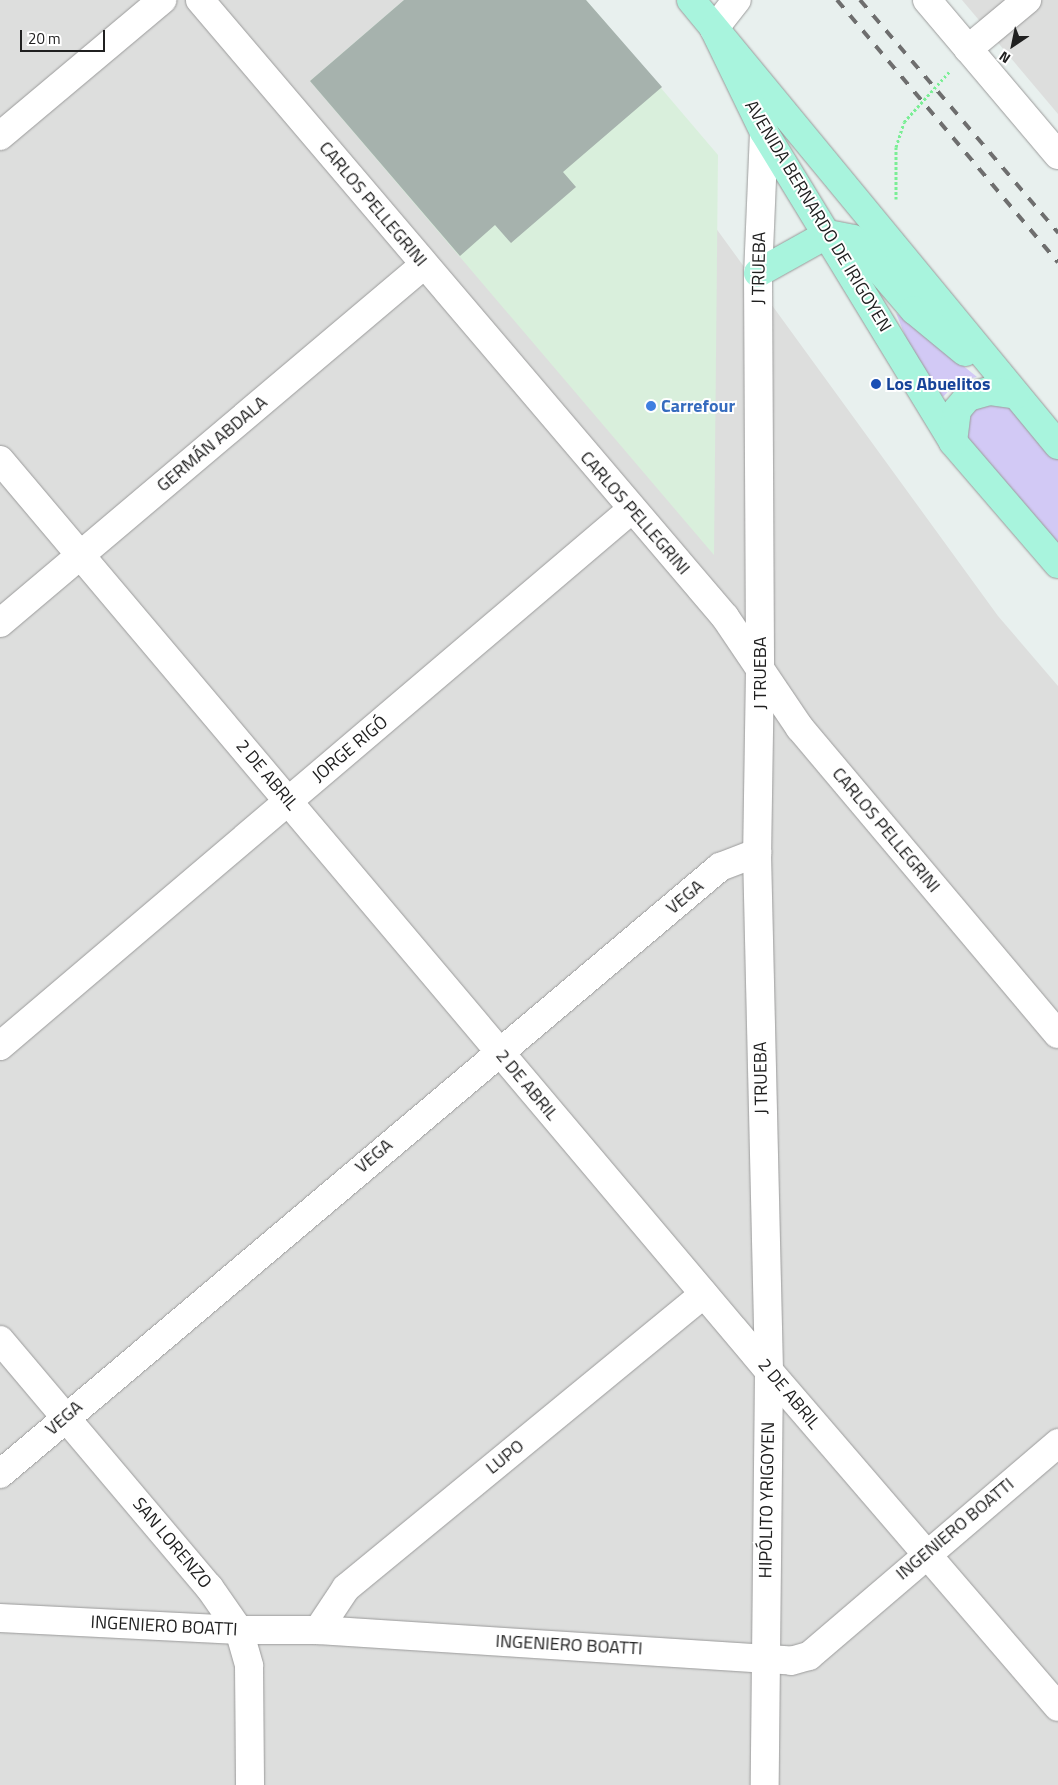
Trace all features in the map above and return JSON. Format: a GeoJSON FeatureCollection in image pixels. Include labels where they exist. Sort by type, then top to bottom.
{"type":"FeatureCollection","features":[{"type":"Feature","properties":{"kind":"main road"},"geometry":{"type":"LineString","coordinates":[[691,0],[714,29]]}},
{"type":"Feature","properties":{"kind":"main road","name":"AVENIDA BERNARDO DE IRIGOYEN"},"geometry":{"type":"LineString","coordinates":[[714,29],[764,132],[954,442],[1058,564]]}},
{"type":"Feature","properties":{"kind":"main road","name":"AVENIDA BERNARDO DE IRIGOYEN"},"geometry":{"type":"LineString","coordinates":[[714,29],[1058,445]]}},
{"type":"Feature","properties":{"kind":"main road"},"geometry":{"type":"LineString","coordinates":[[758,273],[828,234],[853,239],[914,310],[1016,395]]}},
{"type":"Feature","properties":{"kind":"main road"},"geometry":{"type":"LineString","coordinates":[[954,442],[957,410],[968,397],[989,391],[1016,395]]}},
{"type":"Feature","properties":{"kind":"street"},"geometry":{"type":"LineString","coordinates":[[0,136],[162,0]]}},
{"type":"Feature","properties":{"kind":"street","name":"CARLOS PELLEGRINI"},"geometry":{"type":"LineString","coordinates":[[200,0],[725,617],[800,728],[1058,1034]]}},
{"type":"Feature","properties":{"kind":"street"},"geometry":{"type":"LineString","coordinates":[[714,29],[737,0]]}},
{"type":"Feature","properties":{"kind":"street"},"geometry":{"type":"LineString","coordinates":[[927,0],[1058,155]]}},
{"type":"Feature","properties":{"kind":"street"},"geometry":{"type":"LineString","coordinates":[[968,49],[1027,0]]}},
{"type":"Feature","properties":{"kind":"street","name":"J TRUEBA"},"geometry":{"type":"LineString","coordinates":[[763,1214],[757,853],[760,669],[758,273],[764,132]]}},
{"type":"Feature","properties":{"kind":"street","name":"GERMÁN ABDALA"},"geometry":{"type":"LineString","coordinates":[[0,623],[424,265]]}},
{"type":"Feature","properties":{"kind":"street","name":"2 DE ABRIL"},"geometry":{"type":"LineString","coordinates":[[0,460],[82,554],[498,1052],[768,1371],[1058,1708]]}},
{"type":"Feature","properties":{"kind":"street","name":"JORGE RIGÓ"},"geometry":{"type":"LineString","coordinates":[[0,1046],[632,510]]}},
{"type":"Feature","properties":{"kind":"street","name":"VEGA"},"geometry":{"type":"LineString","coordinates":[[0,1474],[65,1416],[720,867],[757,853]]}},
{"type":"Feature","properties":{"kind":"street","name":"HIPÓLITO YRIGOYEN"},"geometry":{"type":"LineString","coordinates":[[763,1214],[768,1371],[764,1660],[765,1785]]}},
{"type":"Feature","properties":{"kind":"street","name":"LUPO"},"geometry":{"type":"LineString","coordinates":[[318,1630],[346,1588],[704,1294]]}},
{"type":"Feature","properties":{"kind":"street","name":"SAN LORENZO"},"geometry":{"type":"LineString","coordinates":[[0,1340],[209,1587],[239,1630],[249,1666],[250,1785]]}},
{"type":"Feature","properties":{"kind":"street","name":"INGENIERO BOATTI"},"geometry":{"type":"LineString","coordinates":[[0,1618],[239,1630],[318,1630],[728,1655],[764,1660],[791,1661],[809,1656],[925,1554],[1058,1443]]}},
{"type":"Feature","properties":{"kind":"path"},"geometry":{"type":"LineString","coordinates":[[896,199],[896,147],[904,122],[968,49]]}},
{"type":"Feature","properties":{"kind":"shaded area"},"geometry":{"type":"Polygon","coordinates":[[[0,0],[550,0],[998,616],[1058,686],[1058,1785],[0,1785],[0,0]]]}},
{"type":"Feature","properties":{"kind":"shaded area","name":"Carrefour"},"geometry":{"type":"Polygon","coordinates":[[[404,0],[586,0],[718,155],[714,555],[310,81],[404,0]]]}},
{"type":"Feature","properties":{"kind":"shaded area"},"geometry":{"type":"Polygon","coordinates":[[[962,0],[1058,0],[1058,114],[962,0]]]}},
{"type":"Feature","properties":{"kind":"shaded area"},"geometry":{"type":"Polygon","coordinates":[[[896,313],[977,377],[958,381],[943,397],[910,348],[896,313]]]}},
{"type":"Feature","properties":{"kind":"shaded area"},"geometry":{"type":"Polygon","coordinates":[[[989,391],[1058,445],[1058,564],[954,425],[989,391]]]}},
{"type":"Feature","properties":{"kind":"building"},"geometry":{"type":"Polygon","coordinates":[[[404,0],[586,0],[662,87],[563,172],[576,187],[511,243],[495,225],[460,256],[310,81],[404,0]]]}},
{"type":"Feature","properties":{"kind":"railway"},"geometry":{"type":"LineString","coordinates":[[837,0],[1058,262]]}},
{"type":"Feature","properties":{"kind":"railway"},"geometry":{"type":"LineString","coordinates":[[860,0],[1058,233]]}},
{"type":"Feature","properties":{"kind":"place","name":"Los Abuelitos"},"geometry":{"type":"Point","coordinates":[876,384]}},
{"type":"Feature","properties":{"kind":"place","name":"Carrefour"},"geometry":{"type":"Point","coordinates":[651,406]}}]}
